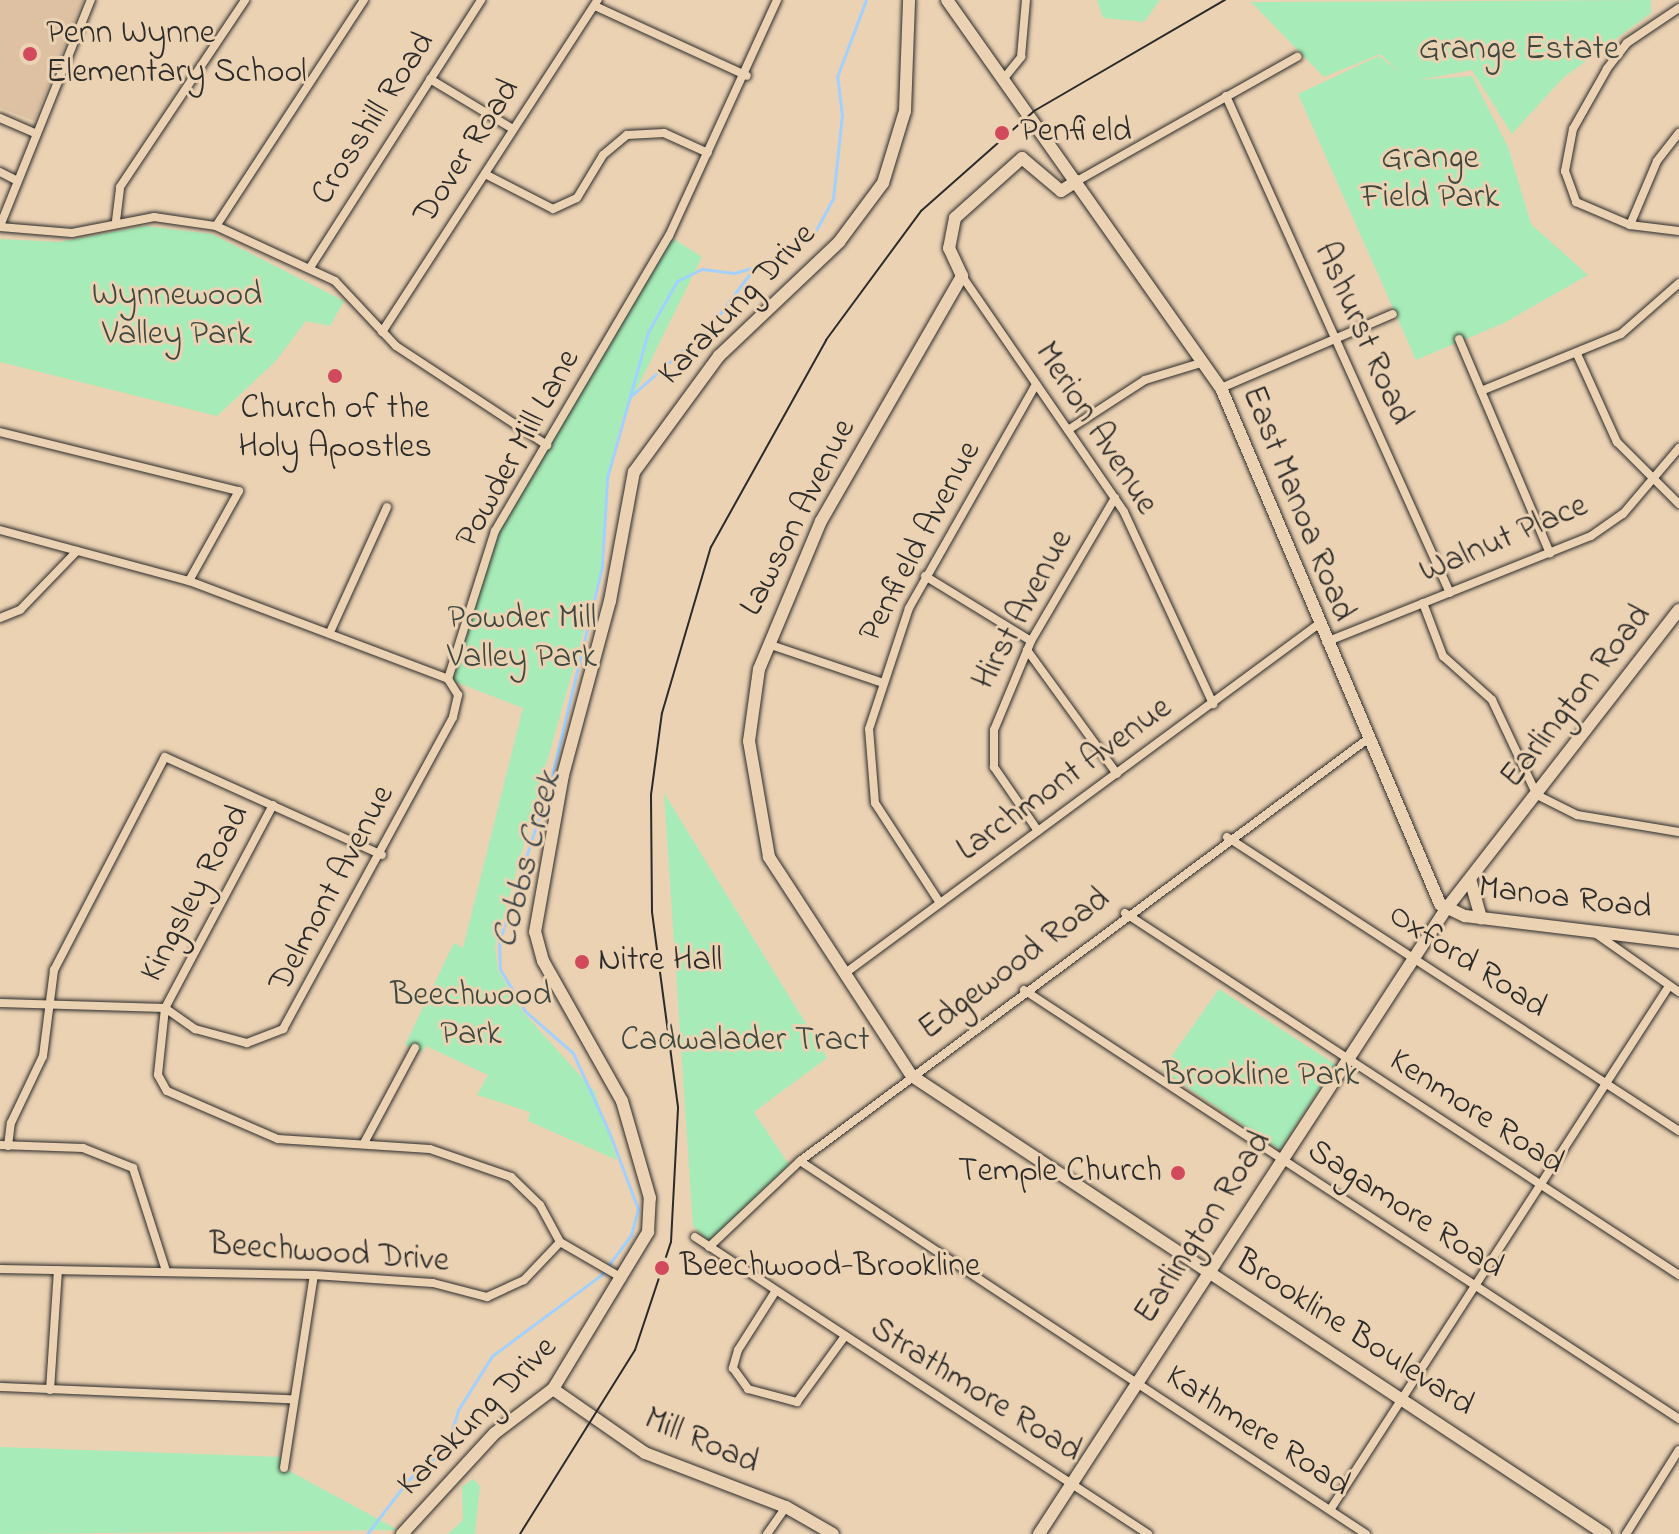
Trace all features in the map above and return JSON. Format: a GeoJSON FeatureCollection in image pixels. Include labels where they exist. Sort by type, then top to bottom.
{"type":"FeatureCollection","features":[{"type":"Feature","properties":{"kind":"street"},"geometry":{"type":"LineString","coordinates":[[91,0],[0,226],[72,233],[116,221],[154,217],[216,226],[311,266],[353,295],[382,332],[547,445]]}},
{"type":"Feature","properties":{"kind":"street"},"geometry":{"type":"LineString","coordinates":[[116,221],[120,187],[245,0]]}},
{"type":"Feature","properties":{"kind":"street"},"geometry":{"type":"LineString","coordinates":[[216,226],[364,0]]}},
{"type":"Feature","properties":{"kind":"street","name":"Crosshill Road"},"geometry":{"type":"LineString","coordinates":[[311,266],[481,0]]}},
{"type":"Feature","properties":{"kind":"street","name":"Powder Mill Lane"},"geometry":{"type":"LineString","coordinates":[[448,679],[485,554],[669,236],[747,76],[777,0]]}},
{"type":"Feature","properties":{"kind":"street","name":"Karakung Drive"},"geometry":{"type":"LineString","coordinates":[[402,1534],[495,1433],[553,1389],[650,1218],[640,1157],[622,1101],[543,961],[535,932],[563,775],[612,592],[634,472],[719,356],[839,242],[883,183],[905,111],[909,0]]}},
{"type":"Feature","properties":{"kind":"street"},"geometry":{"type":"LineString","coordinates":[[947,0],[1005,77],[1021,57],[1026,0]]}},
{"type":"Feature","properties":{"kind":"street"},"geometry":{"type":"LineString","coordinates":[[596,3],[747,76]]}},
{"type":"Feature","properties":{"kind":"street","name":"Dover Road"},"geometry":{"type":"LineString","coordinates":[[382,332],[596,3]]}},
{"type":"Feature","properties":{"kind":"street"},"geometry":{"type":"LineString","coordinates":[[1679,8],[1627,43],[1607,69],[1573,129],[1565,171],[1576,202],[1630,225],[1679,231]]}},
{"type":"Feature","properties":{"kind":"street"},"geometry":{"type":"LineString","coordinates":[[962,276],[949,248],[955,218],[1018,161],[1028,160],[1061,191],[1297,57]]}},
{"type":"Feature","properties":{"kind":"street","name":"East Manoa Road"},"geometry":{"type":"LineString","coordinates":[[1005,77],[1221,388],[1365,741],[1446,909]]}},
{"type":"Feature","properties":{"kind":"street"},"geometry":{"type":"LineString","coordinates":[[430,79],[513,129]]}},
{"type":"Feature","properties":{"kind":"street","name":"Ashurst Road"},"geometry":{"type":"LineString","coordinates":[[1226,96],[1450,593]]}},
{"type":"Feature","properties":{"kind":"street"},"geometry":{"type":"LineString","coordinates":[[0,118],[37,134]]}},
{"type":"Feature","properties":{"kind":"street"},"geometry":{"type":"LineString","coordinates":[[485,174],[553,209],[577,198],[603,155],[627,135],[664,133],[708,153]]}},
{"type":"Feature","properties":{"kind":"street"},"geometry":{"type":"LineString","coordinates":[[1630,225],[1657,161],[1679,133]]}},
{"type":"Feature","properties":{"kind":"street"},"geometry":{"type":"LineString","coordinates":[[0,172],[16,180]]}},
{"type":"Feature","properties":{"kind":"street","name":"Merion Avenue"},"geometry":{"type":"LineString","coordinates":[[962,276],[1115,498],[1213,704]]}},
{"type":"Feature","properties":{"kind":"street","name":"Lawson Avenue"},"geometry":{"type":"LineString","coordinates":[[912,1076],[785,892],[760,829],[749,741],[768,644],[821,521],[962,276]]}},
{"type":"Feature","properties":{"kind":"street"},"geometry":{"type":"LineString","coordinates":[[1481,391],[1577,354],[1648,316],[1679,283]]}},
{"type":"Feature","properties":{"kind":"street"},"geometry":{"type":"LineString","coordinates":[[1221,388],[1393,314]]}},
{"type":"Feature","properties":{"kind":"street"},"geometry":{"type":"LineString","coordinates":[[1459,339],[1550,553]]}},
{"type":"Feature","properties":{"kind":"street"},"geometry":{"type":"LineString","coordinates":[[1577,354],[1602,419],[1653,483],[1679,504]]}},
{"type":"Feature","properties":{"kind":"street"},"geometry":{"type":"LineString","coordinates":[[1068,430],[1145,380],[1201,363]]}},
{"type":"Feature","properties":{"kind":"street","name":"Penfield Avenue"},"geometry":{"type":"LineString","coordinates":[[940,903],[875,803],[868,754],[880,682],[925,576],[1036,384]]}},
{"type":"Feature","properties":{"kind":"street"},"geometry":{"type":"LineString","coordinates":[[0,432],[239,491],[189,581]]}},
{"type":"Feature","properties":{"kind":"street","name":"Walnut Place"},"geometry":{"type":"LineString","coordinates":[[1324,643],[1550,553],[1602,529],[1653,483],[1679,448]]}},
{"type":"Feature","properties":{"kind":"street","name":"Hirst Avenue"},"geometry":{"type":"LineString","coordinates":[[1038,831],[990,750],[1029,645],[1115,498]]}},
{"type":"Feature","properties":{"kind":"street"},"geometry":{"type":"LineString","coordinates":[[331,630],[387,507]]}},
{"type":"Feature","properties":{"kind":"street"},"geometry":{"type":"LineString","coordinates":[[0,530],[189,581],[331,630],[448,679]]}},
{"type":"Feature","properties":{"kind":"street"},"geometry":{"type":"LineString","coordinates":[[0,618],[20,610],[77,551]]}},
{"type":"Feature","properties":{"kind":"street"},"geometry":{"type":"LineString","coordinates":[[925,576],[1029,645],[1117,774]]}},
{"type":"Feature","properties":{"kind":"street"},"geometry":{"type":"LineString","coordinates":[[1423,603],[1443,656],[1492,700],[1537,795],[1577,815],[1679,831]]}},
{"type":"Feature","properties":{"kind":"street","name":"Earlington Road"},"geometry":{"type":"LineString","coordinates":[[1039,1534],[1446,909],[1679,610]]}},
{"type":"Feature","properties":{"kind":"street","name":"Larchmont Avenue"},"geometry":{"type":"LineString","coordinates":[[844,974],[1316,626]]}},
{"type":"Feature","properties":{"kind":"street"},"geometry":{"type":"LineString","coordinates":[[768,644],[880,682]]}},
{"type":"Feature","properties":{"kind":"street","name":"Delmont Avenue"},"geometry":{"type":"LineString","coordinates":[[165,1008],[195,1029],[247,1043],[283,1029],[382,855],[453,717],[458,695],[448,679]]}},
{"type":"Feature","properties":{"kind":"street","name":"Edgewood Road"},"geometry":{"type":"LineString","coordinates":[[709,1247],[800,1161],[1227,837],[1365,741]]}},
{"type":"Feature","properties":{"kind":"street"},"geometry":{"type":"LineString","coordinates":[[166,1271],[133,1168],[83,1148],[4,1146],[11,1123],[43,1056],[54,970],[165,757],[382,855]]}},
{"type":"Feature","properties":{"kind":"street","name":"Kingsley Road"},"geometry":{"type":"LineString","coordinates":[[165,1008],[273,805]]}},
{"type":"Feature","properties":{"kind":"street","name":"Oxford Road"},"geometry":{"type":"LineString","coordinates":[[1227,837],[1679,1131]]}},
{"type":"Feature","properties":{"kind":"street"},"geometry":{"type":"LineString","coordinates":[[1470,879],[1481,918]]}},
{"type":"Feature","properties":{"kind":"street","name":"Manoa Road"},"geometry":{"type":"LineString","coordinates":[[1446,909],[1481,918],[1679,942]]}},
{"type":"Feature","properties":{"kind":"street","name":"Kenmore Road"},"geometry":{"type":"LineString","coordinates":[[1125,913],[1346,1061],[1679,1275]]}},
{"type":"Feature","properties":{"kind":"street"},"geometry":{"type":"LineString","coordinates":[[1593,931],[1679,992]]}},
{"type":"Feature","properties":{"kind":"street"},"geometry":{"type":"LineString","coordinates":[[1330,1510],[1669,986]]}},
{"type":"Feature","properties":{"kind":"street","name":"Sagamore Road"},"geometry":{"type":"LineString","coordinates":[[1024,990],[1679,1419]]}},
{"type":"Feature","properties":{"kind":"street"},"geometry":{"type":"LineString","coordinates":[[0,1003],[165,1008],[158,1075],[178,1099],[278,1139],[430,1149],[511,1177],[540,1205],[560,1242],[619,1276]]}},
{"type":"Feature","properties":{"kind":"street"},"geometry":{"type":"LineString","coordinates":[[364,1143],[415,1048]]}},
{"type":"Feature","properties":{"kind":"street","name":"Brookline Boulevard"},"geometry":{"type":"LineString","coordinates":[[912,1076],[1605,1534]]}},
{"type":"Feature","properties":{"kind":"street","name":"Kathmere Road"},"geometry":{"type":"LineString","coordinates":[[800,1161],[1366,1534]]}},
{"type":"Feature","properties":{"kind":"street","name":"Strathmore Road"},"geometry":{"type":"LineString","coordinates":[[695,1237],[843,1339],[1148,1534]]}},
{"type":"Feature","properties":{"kind":"street","name":"Beechwood Drive"},"geometry":{"type":"LineString","coordinates":[[0,1269],[314,1275],[433,1283],[487,1297],[524,1280],[560,1242]]}},
{"type":"Feature","properties":{"kind":"street"},"geometry":{"type":"LineString","coordinates":[[50,1390],[58,1270]]}},
{"type":"Feature","properties":{"kind":"street"},"geometry":{"type":"LineString","coordinates":[[284,1468],[292,1399],[314,1275]]}},
{"type":"Feature","properties":{"kind":"street"},"geometry":{"type":"LineString","coordinates":[[775,1292],[738,1350],[733,1368],[748,1389],[797,1402],[843,1339]]}},
{"type":"Feature","properties":{"kind":"street"},"geometry":{"type":"LineString","coordinates":[[0,1387],[292,1399]]}},
{"type":"Feature","properties":{"kind":"street","name":"Mill Road"},"geometry":{"type":"LineString","coordinates":[[553,1389],[645,1453],[786,1507],[833,1534]]}},
{"type":"Feature","properties":{"kind":"street"},"geometry":{"type":"LineString","coordinates":[[1626,1534],[1679,1450]]}},
{"type":"Feature","properties":{"kind":"street"},"geometry":{"type":"LineString","coordinates":[[767,1534],[786,1507]]}},
{"type":"Feature","properties":{"kind":"shaded area","name":"Penn Wynne Elementary School"},"geometry":{"type":"Polygon","coordinates":[[[0,0],[83,0],[34,121],[0,108],[0,0]]]}},
{"type":"Feature","properties":{"kind":"green space"},"geometry":{"type":"Polygon","coordinates":[[[1097,0],[1160,0],[1144,22],[1103,18],[1097,0]]]}},
{"type":"Feature","properties":{"kind":"green space","name":"Grange Field Park"},"geometry":{"type":"Polygon","coordinates":[[[1651,0],[1651,13],[1563,78],[1512,134],[1472,70],[1419,80],[1472,76],[1508,147],[1531,224],[1588,275],[1504,323],[1416,360],[1298,94],[1379,56],[1402,74],[1380,54],[1324,77],[1251,2],[1651,0]]]}},
{"type":"Feature","properties":{"kind":"green space","name":"Wynnewood Valley Park"},"geometry":{"type":"Polygon","coordinates":[[[145,226],[212,234],[344,301],[330,326],[306,321],[275,362],[217,416],[0,362],[0,239],[59,242],[145,226]]]}},
{"type":"Feature","properties":{"kind":"green space","name":"Powder Mill Valley Park"},"geometry":{"type":"Polygon","coordinates":[[[669,236],[702,257],[622,419],[607,478],[602,566],[495,947],[498,970],[523,1012],[595,1092],[617,1160],[528,1121],[530,1112],[477,1095],[488,1075],[426,1046],[422,1052],[405,1045],[454,943],[463,948],[523,708],[448,679],[485,554],[669,236]]]}},
{"type":"Feature","properties":{"kind":"green space","name":"Cadwalader Tract"},"geometry":{"type":"Polygon","coordinates":[[[664,793],[827,1058],[754,1112],[789,1165],[709,1241],[693,1226],[664,793]]]}},
{"type":"Feature","properties":{"kind":"green space","name":"Brookline Park"},"geometry":{"type":"Polygon","coordinates":[[[1219,989],[1335,1064],[1280,1150],[1162,1070],[1219,989]]]}},
{"type":"Feature","properties":{"kind":"green space"},"geometry":{"type":"Polygon","coordinates":[[[0,1447],[285,1457],[284,1468],[398,1530],[0,1534],[0,1447]]]}},
{"type":"Feature","properties":{"kind":"green space"},"geometry":{"type":"Polygon","coordinates":[[[473,1479],[480,1486],[475,1534],[448,1534],[463,1520],[462,1487],[473,1479]]]}},
{"type":"Feature","properties":{"kind":"waterway","name":"Cobbs Creek"},"geometry":{"type":"LineString","coordinates":[[367,1534],[408,1480],[446,1448],[458,1410],[492,1356],[601,1275],[631,1235],[638,1209],[609,1132],[573,1053],[525,1011],[500,969],[499,942],[551,779],[602,566],[607,478],[648,332],[677,281],[702,269],[734,273],[759,266],[814,234],[833,199],[842,115],[837,77],[866,0]]}},
{"type":"Feature","properties":{"kind":"waterway","name":"Cobbs Creek"},"geometry":{"type":"LineString","coordinates":[[631,396],[712,324],[754,268]]}},
{"type":"Feature","properties":{"kind":"tram line"},"geometry":{"type":"LineString","coordinates":[[520,1534],[635,1350],[671,1242],[678,1107],[652,912],[651,795],[662,713],[711,547],[826,340],[921,211],[1034,111],[1225,0]]}},
{"type":"Feature","properties":{"kind":"place","name":"Penn Wynne Elementary School"},"geometry":{"type":"Point","coordinates":[30,54]}},
{"type":"Feature","properties":{"kind":"place","name":"Penfield"},"geometry":{"type":"Point","coordinates":[1002,133]}},
{"type":"Feature","properties":{"kind":"place","name":"Church of the Holy Apostles"},"geometry":{"type":"Point","coordinates":[335,376]}},
{"type":"Feature","properties":{"kind":"place","name":"Nitre Hall"},"geometry":{"type":"Point","coordinates":[582,962]}},
{"type":"Feature","properties":{"kind":"place","name":"Temple Church"},"geometry":{"type":"Point","coordinates":[1178,1173]}},
{"type":"Feature","properties":{"kind":"place","name":"Beechwood-Brookline"},"geometry":{"type":"Point","coordinates":[662,1268]}},
{"type":"Feature","properties":{"kind":"park label","name":"Grange Estate"},"geometry":{"type":"Point","coordinates":[1519,51]}},
{"type":"Feature","properties":{"kind":"park label","name":"Beechwood Park"},"geometry":{"type":"Point","coordinates":[471,1016]}}]}
